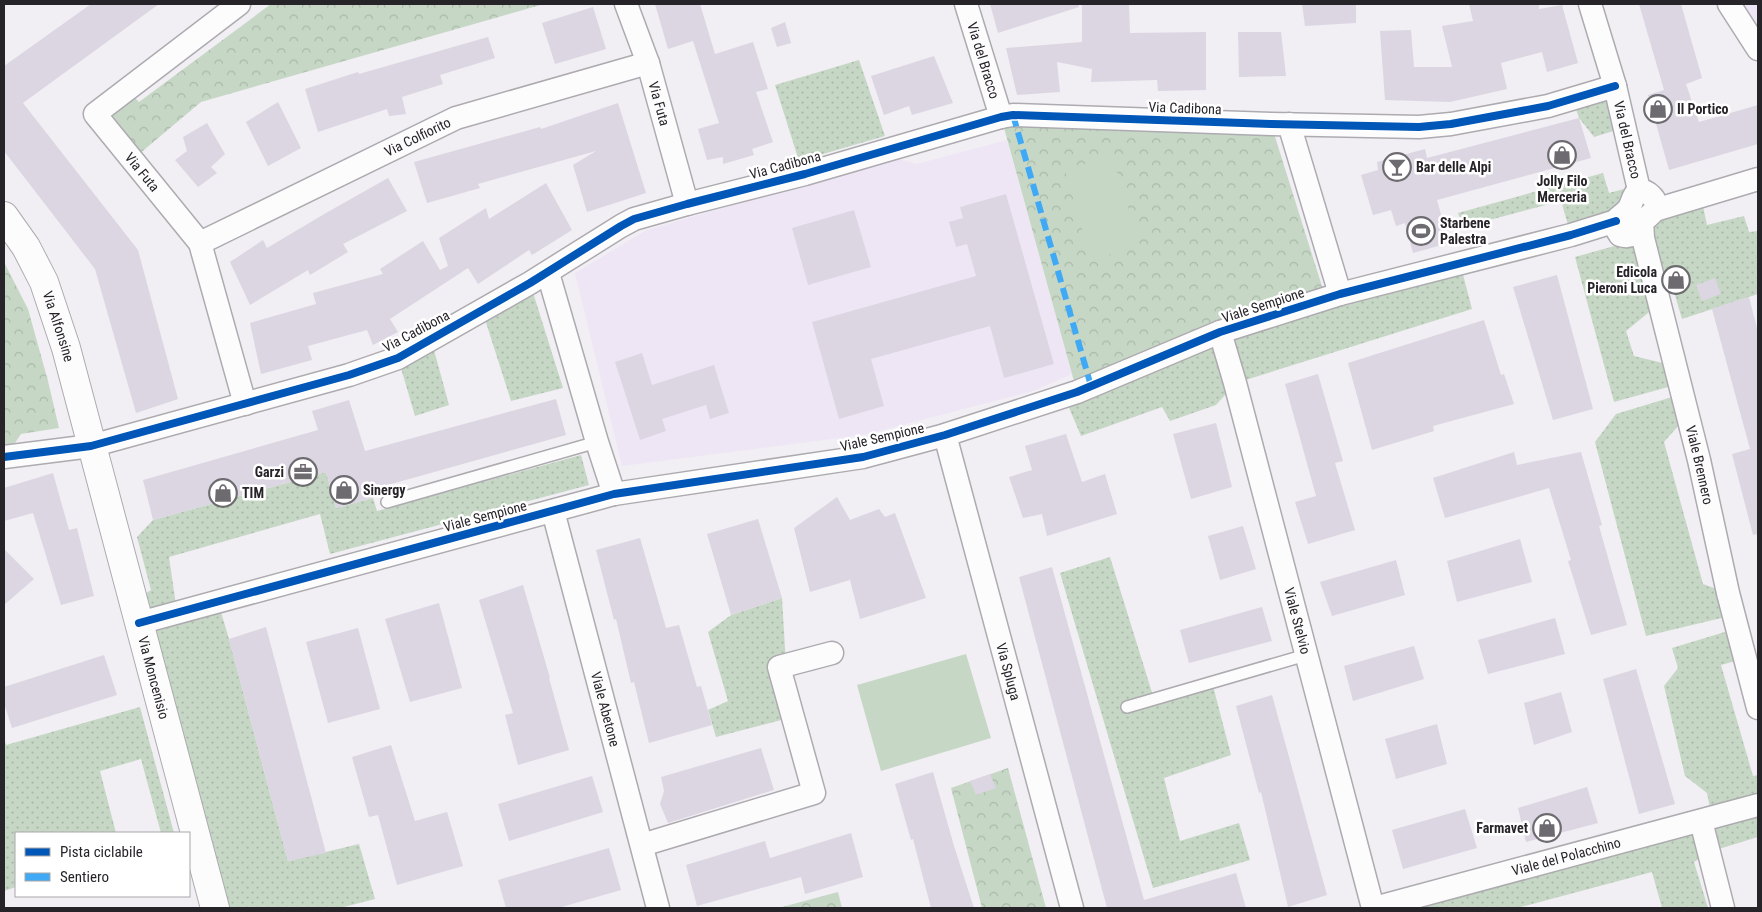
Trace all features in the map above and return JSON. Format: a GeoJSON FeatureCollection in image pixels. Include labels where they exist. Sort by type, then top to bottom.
{"type":"FeatureCollection","features":[{"type":"Feature","properties":{"kind":"main road","name":"Via Alfonsine"},"geometry":{"type":"LineString","coordinates":[[4,216],[26,247],[44,282],[66,348],[91,446]]}},
{"type":"Feature","properties":{"kind":"main road","name":"Via Moncenisio"},"geometry":{"type":"LineString","coordinates":[[91,446],[215,908]]}},
{"type":"Feature","properties":{"kind":"street","name":"Via Futa"},"geometry":{"type":"LineString","coordinates":[[239,4],[94,114],[200,243],[244,404]]}},
{"type":"Feature","properties":{"kind":"street","name":"Via Futa"},"geometry":{"type":"LineString","coordinates":[[626,4],[648,63],[687,204]]}},
{"type":"Feature","properties":{"kind":"street","name":"Via del Bracco"},"geometry":{"type":"LineString","coordinates":[[966,4],[1001,117]]}},
{"type":"Feature","properties":{"kind":"street","name":"Via del Bracco"},"geometry":{"type":"LineString","coordinates":[[1590,4],[1616,86],[1639,190]]}},
{"type":"Feature","properties":{"kind":"street"},"geometry":{"type":"LineString","coordinates":[[1729,4],[1758,49]]}},
{"type":"Feature","properties":{"kind":"street","name":"Via Colfiorito"},"geometry":{"type":"LineString","coordinates":[[200,243],[456,118],[648,63]]}},
{"type":"Feature","properties":{"kind":"street","name":"Via Cadibona"},"geometry":{"type":"LineString","coordinates":[[4,457],[91,446],[350,375],[398,358],[548,273],[634,219],[805,174],[1001,117],[1013,115],[1289,124],[1419,126],[1451,124],[1548,106],[1616,86]]}},
{"type":"Feature","properties":{"kind":"street"},"geometry":{"type":"LineString","coordinates":[[1289,124],[1340,294]]}},
{"type":"Feature","properties":{"kind":"street"},"geometry":{"type":"LineString","coordinates":[[1648,216],[1758,179]]}},
{"type":"Feature","properties":{"kind":"street"},"geometry":{"type":"LineString","coordinates":[[1639,190],[1645,191],[1653,198],[1656,204],[1648,216],[1635,233],[1624,236],[1620,235],[1617,231],[1616,221],[1629,207],[1633,196],[1639,190]]}},
{"type":"Feature","properties":{"kind":"street","name":"Viale Brennero"},"geometry":{"type":"LineString","coordinates":[[1648,216],[1643,238],[1699,460],[1728,593],[1750,638],[1758,708]]}},
{"type":"Feature","properties":{"kind":"street","name":"Viale Sempione"},"geometry":{"type":"LineString","coordinates":[[139,623],[614,494],[863,456],[945,435],[1077,392],[1220,332],[1340,294],[1571,235],[1616,221]]}},
{"type":"Feature","properties":{"kind":"street"},"geometry":{"type":"LineString","coordinates":[[548,273],[614,494]]}},
{"type":"Feature","properties":{"kind":"street","name":"Viale Stelvio"},"geometry":{"type":"LineString","coordinates":[[1220,332],[1236,383],[1374,908]]}},
{"type":"Feature","properties":{"kind":"street","name":"Via Spluga"},"geometry":{"type":"LineString","coordinates":[[945,435],[1072,908]]}},
{"type":"Feature","properties":{"kind":"street","name":"Viale Abetone"},"geometry":{"type":"LineString","coordinates":[[553,511],[658,908]]}},
{"type":"Feature","properties":{"kind":"street"},"geometry":{"type":"LineString","coordinates":[[642,845],[814,793],[779,667],[832,653]]}},
{"type":"Feature","properties":{"kind":"street","name":"Viale del Polacchino"},"geometry":{"type":"LineString","coordinates":[[1374,908],[1701,822],[1758,805]]}},
{"type":"Feature","properties":{"kind":"street"},"geometry":{"type":"LineString","coordinates":[[1701,822],[1723,908]]}},
{"type":"Feature","properties":{"kind":"lane"},"geometry":{"type":"LineString","coordinates":[[387,502],[597,442]]}},
{"type":"Feature","properties":{"kind":"lane"},"geometry":{"type":"LineString","coordinates":[[1127,707],[1306,655]]}},
{"type":"Feature","properties":{"kind":"shaded area"},"geometry":{"type":"Polygon","coordinates":[[[1729,4],[1758,4],[1758,49],[1729,4]]]}},
{"type":"Feature","properties":{"kind":"shaded area"},"geometry":{"type":"Polygon","coordinates":[[[1007,140],[1072,374],[1033,391],[863,435],[622,466],[575,273],[645,231],[894,158],[917,164],[1007,140]]]}},
{"type":"Feature","properties":{"kind":"green space"},"geometry":{"type":"Polygon","coordinates":[[[271,4],[544,4],[201,102],[132,160],[95,114],[127,89],[139,102],[271,4]]]}},
{"type":"Feature","properties":{"kind":"green space"},"geometry":{"type":"Polygon","coordinates":[[[859,60],[885,136],[799,161],[775,85],[859,60]]]}},
{"type":"Feature","properties":{"kind":"green space"},"geometry":{"type":"Polygon","coordinates":[[[1615,86],[1626,127],[1594,137],[1579,118],[1573,100],[1615,86]]]}},
{"type":"Feature","properties":{"kind":"green space"},"geometry":{"type":"Polygon","coordinates":[[[1001,117],[1271,124],[1326,299],[1077,392],[1001,117]]]}},
{"type":"Feature","properties":{"kind":"green space"},"geometry":{"type":"Polygon","coordinates":[[[1112,156],[1140,245],[1091,260],[1065,170],[1112,156]]]}},
{"type":"Feature","properties":{"kind":"green space"},"geometry":{"type":"Polygon","coordinates":[[[1603,173],[1609,193],[1639,185],[1616,221],[1571,235],[1561,201],[1463,227],[1458,213],[1603,173]]]}},
{"type":"Feature","properties":{"kind":"green space"},"geometry":{"type":"Polygon","coordinates":[[[1701,197],[1707,225],[1744,216],[1749,232],[1758,231],[1758,294],[1682,319],[1674,292],[1658,296],[1659,304],[1626,331],[1634,356],[1675,366],[1679,384],[1614,402],[1575,257],[1643,238],[1642,221],[1701,197]]]}},
{"type":"Feature","properties":{"kind":"green space"},"geometry":{"type":"Polygon","coordinates":[[[4,262],[28,309],[59,428],[21,434],[11,449],[4,449],[4,262]]]}},
{"type":"Feature","properties":{"kind":"green space"},"geometry":{"type":"Polygon","coordinates":[[[1460,263],[1472,309],[1236,383],[1216,405],[1170,421],[1162,407],[1081,436],[1064,396],[1460,263]]]}},
{"type":"Feature","properties":{"kind":"green space"},"geometry":{"type":"Polygon","coordinates":[[[530,283],[563,388],[511,401],[482,310],[530,283]]]}},
{"type":"Feature","properties":{"kind":"green space"},"geometry":{"type":"Polygon","coordinates":[[[431,339],[449,405],[415,416],[398,358],[431,339]]]}},
{"type":"Feature","properties":{"kind":"green space"},"geometry":{"type":"Polygon","coordinates":[[[1682,394],[1687,416],[1664,442],[1703,584],[1728,593],[1734,615],[1646,636],[1595,442],[1616,414],[1682,394]]]}},
{"type":"Feature","properties":{"kind":"green space"},"geometry":{"type":"Polygon","coordinates":[[[581,455],[589,485],[330,554],[320,514],[169,557],[177,612],[218,602],[288,861],[359,844],[375,899],[340,908],[215,908],[133,601],[151,590],[137,537],[153,520],[326,472],[336,508],[373,498],[377,511],[581,455]]]}},
{"type":"Feature","properties":{"kind":"green space"},"geometry":{"type":"Polygon","coordinates":[[[1110,557],[1154,699],[1212,682],[1231,755],[1164,778],[1180,841],[1239,823],[1250,860],[1153,888],[1060,573],[1110,557]]]}},
{"type":"Feature","properties":{"kind":"green space"},"geometry":{"type":"Polygon","coordinates":[[[782,598],[786,665],[793,717],[716,737],[708,710],[728,701],[708,632],[731,615],[782,598]]]}},
{"type":"Feature","properties":{"kind":"green space"},"geometry":{"type":"Polygon","coordinates":[[[1738,628],[1746,658],[1721,665],[1753,776],[1758,775],[1758,837],[1709,852],[1694,862],[1708,908],[1662,908],[1652,872],[1517,908],[1375,908],[1712,818],[1707,793],[1685,776],[1664,686],[1678,668],[1672,648],[1738,628]]]}},
{"type":"Feature","properties":{"kind":"green space"},"geometry":{"type":"Polygon","coordinates":[[[966,654],[991,738],[881,771],[857,685],[966,654]]]}},
{"type":"Feature","properties":{"kind":"green space"},"geometry":{"type":"Polygon","coordinates":[[[140,707],[174,832],[161,832],[141,759],[100,771],[116,832],[15,832],[15,887],[4,891],[4,738],[6,745],[140,707]]]}},
{"type":"Feature","properties":{"kind":"green space"},"geometry":{"type":"Polygon","coordinates":[[[1008,768],[1046,908],[982,908],[951,788],[1008,768]]]}},
{"type":"Feature","properties":{"kind":"green space"},"geometry":{"type":"Polygon","coordinates":[[[838,892],[842,908],[782,908],[782,907],[838,892]]]}},
{"type":"Feature","properties":{"kind":"building"},"geometry":{"type":"Polygon","coordinates":[[[91,4],[159,4],[23,103],[138,250],[178,399],[136,413],[95,269],[4,151],[4,66],[91,4]]]}},
{"type":"Feature","properties":{"kind":"building"},"geometry":{"type":"Polygon","coordinates":[[[655,4],[700,4],[715,54],[753,42],[768,89],[756,92],[773,142],[752,149],[754,155],[723,164],[723,157],[707,160],[698,129],[719,123],[693,41],[668,49],[655,4]]]}},
{"type":"Feature","properties":{"kind":"building"},"geometry":{"type":"Polygon","coordinates":[[[990,4],[1078,4],[1079,7],[998,33],[990,4]]]}},
{"type":"Feature","properties":{"kind":"building"},"geometry":{"type":"Polygon","coordinates":[[[1082,4],[1129,4],[1130,33],[1206,32],[1206,90],[1158,91],[1157,80],[1091,82],[1092,69],[1057,62],[1060,92],[1017,95],[1006,48],[1082,42],[1082,4]]]}},
{"type":"Feature","properties":{"kind":"building"},"geometry":{"type":"Polygon","coordinates":[[[1302,4],[1356,4],[1356,23],[1305,26],[1302,4]]]}},
{"type":"Feature","properties":{"kind":"building"},"geometry":{"type":"Polygon","coordinates":[[[1469,4],[1539,4],[1539,9],[1562,5],[1578,63],[1547,72],[1542,52],[1501,63],[1507,89],[1450,102],[1385,100],[1380,31],[1411,30],[1414,67],[1452,67],[1442,26],[1473,21],[1469,4]]]}},
{"type":"Feature","properties":{"kind":"building"},"geometry":{"type":"Polygon","coordinates":[[[1639,4],[1681,4],[1702,78],[1686,84],[1699,122],[1758,105],[1758,144],[1669,170],[1648,95],[1664,90],[1639,4]]]}},
{"type":"Feature","properties":{"kind":"building"},"geometry":{"type":"Polygon","coordinates":[[[593,7],[606,49],[555,64],[542,23],[593,7]]]}},
{"type":"Feature","properties":{"kind":"building"},"geometry":{"type":"Polygon","coordinates":[[[785,22],[791,43],[777,47],[771,28],[785,22]]]}},
{"type":"Feature","properties":{"kind":"building"},"geometry":{"type":"Polygon","coordinates":[[[1238,32],[1281,32],[1286,76],[1239,77],[1238,32]]]}},
{"type":"Feature","properties":{"kind":"building"},"geometry":{"type":"Polygon","coordinates":[[[488,37],[495,58],[440,75],[443,84],[402,97],[406,114],[389,116],[387,109],[318,132],[305,89],[358,72],[359,74],[488,37]]]}},
{"type":"Feature","properties":{"kind":"building"},"geometry":{"type":"Polygon","coordinates":[[[934,56],[953,103],[912,115],[909,106],[884,115],[871,76],[934,56]]]}},
{"type":"Feature","properties":{"kind":"building"},"geometry":{"type":"Polygon","coordinates":[[[278,102],[301,148],[268,166],[246,122],[278,102]]]}},
{"type":"Feature","properties":{"kind":"building"},"geometry":{"type":"Polygon","coordinates":[[[618,103],[646,193],[587,212],[573,165],[596,151],[478,184],[480,188],[427,203],[414,162],[540,127],[541,129],[618,103]]]}},
{"type":"Feature","properties":{"kind":"building"},"geometry":{"type":"Polygon","coordinates":[[[1579,118],[1591,158],[1437,200],[1449,243],[1413,253],[1405,223],[1396,226],[1391,210],[1373,215],[1361,175],[1378,170],[1377,162],[1425,149],[1427,158],[1579,118]]]}},
{"type":"Feature","properties":{"kind":"building"},"geometry":{"type":"Polygon","coordinates":[[[207,123],[225,154],[211,167],[217,173],[198,187],[175,160],[187,151],[183,137],[207,123]]]}},
{"type":"Feature","properties":{"kind":"building"},"geometry":{"type":"Polygon","coordinates":[[[388,178],[407,211],[343,244],[348,252],[310,275],[308,270],[250,305],[230,262],[263,240],[267,248],[388,178]]]}},
{"type":"Feature","properties":{"kind":"building"},"geometry":{"type":"Polygon","coordinates":[[[546,183],[572,230],[532,255],[529,250],[478,284],[468,268],[390,319],[398,332],[373,345],[367,330],[308,346],[312,360],[261,374],[250,323],[316,304],[313,293],[383,274],[380,269],[423,241],[440,270],[448,266],[439,238],[486,208],[489,219],[546,183]]]}},
{"type":"Feature","properties":{"kind":"building"},"geometry":{"type":"Polygon","coordinates":[[[1006,194],[1054,364],[1004,378],[990,326],[871,359],[884,406],[839,419],[812,322],[976,276],[967,244],[956,247],[949,222],[963,218],[960,207],[1006,194]]]}},
{"type":"Feature","properties":{"kind":"building"},"geometry":{"type":"Polygon","coordinates":[[[854,210],[871,267],[808,285],[792,228],[854,210]]]}},
{"type":"Feature","properties":{"kind":"building"},"geometry":{"type":"Polygon","coordinates":[[[1557,275],[1593,409],[1553,420],[1513,287],[1557,275]]]}},
{"type":"Feature","properties":{"kind":"building"},"geometry":{"type":"Polygon","coordinates":[[[1715,278],[1721,294],[1702,301],[1696,285],[1715,278]]]}},
{"type":"Feature","properties":{"kind":"building"},"geometry":{"type":"Polygon","coordinates":[[[1749,297],[1758,332],[1758,534],[1753,535],[1732,454],[1750,449],[1712,309],[1749,297]]]}},
{"type":"Feature","properties":{"kind":"building"},"geometry":{"type":"Polygon","coordinates":[[[1484,320],[1501,375],[1504,374],[1514,404],[1433,426],[1434,431],[1372,450],[1348,363],[1484,320]]]}},
{"type":"Feature","properties":{"kind":"building"},"geometry":{"type":"Polygon","coordinates":[[[642,353],[652,385],[714,365],[729,413],[710,419],[706,405],[662,419],[666,431],[640,440],[615,362],[642,353]]]}},
{"type":"Feature","properties":{"kind":"building"},"geometry":{"type":"Polygon","coordinates":[[[1318,374],[1343,461],[1335,463],[1355,530],[1308,544],[1295,502],[1316,496],[1285,384],[1318,374]]]}},
{"type":"Feature","properties":{"kind":"building"},"geometry":{"type":"Polygon","coordinates":[[[556,399],[566,435],[377,488],[376,497],[336,508],[326,472],[153,520],[143,480],[318,430],[312,411],[349,400],[365,451],[556,399]]]}},
{"type":"Feature","properties":{"kind":"building"},"geometry":{"type":"Polygon","coordinates":[[[1216,423],[1232,487],[1191,499],[1173,434],[1216,423]]]}},
{"type":"Feature","properties":{"kind":"building"},"geometry":{"type":"Polygon","coordinates":[[[1066,434],[1082,482],[1105,474],[1117,514],[1047,536],[1042,514],[1023,518],[1009,477],[1032,470],[1025,446],[1066,434]]]}},
{"type":"Feature","properties":{"kind":"building"},"geometry":{"type":"Polygon","coordinates":[[[1514,452],[1517,465],[1581,452],[1602,525],[1599,526],[1627,625],[1591,635],[1568,561],[1571,560],[1549,488],[1445,518],[1433,478],[1514,452]]]}},
{"type":"Feature","properties":{"kind":"building"},"geometry":{"type":"Polygon","coordinates":[[[53,473],[69,530],[77,528],[94,596],[61,605],[33,513],[4,521],[4,488],[53,473]]]}},
{"type":"Feature","properties":{"kind":"building"},"geometry":{"type":"Polygon","coordinates":[[[837,497],[850,520],[879,509],[885,517],[895,513],[926,598],[860,619],[850,580],[810,592],[794,528],[837,497]]]}},
{"type":"Feature","properties":{"kind":"building"},"geometry":{"type":"Polygon","coordinates":[[[758,519],[782,598],[731,615],[707,534],[758,519]]]}},
{"type":"Feature","properties":{"kind":"building"},"geometry":{"type":"Polygon","coordinates":[[[1243,526],[1256,569],[1220,580],[1208,536],[1243,526]]]}},
{"type":"Feature","properties":{"kind":"building"},"geometry":{"type":"Polygon","coordinates":[[[640,538],[666,628],[679,625],[697,687],[701,686],[712,725],[649,743],[634,682],[631,683],[616,619],[614,620],[596,550],[640,538]]]}},
{"type":"Feature","properties":{"kind":"building"},"geometry":{"type":"Polygon","coordinates":[[[1520,539],[1532,582],[1457,602],[1447,561],[1520,539]]]}},
{"type":"Feature","properties":{"kind":"building"},"geometry":{"type":"Polygon","coordinates":[[[4,549],[34,579],[4,605],[4,549]]]}},
{"type":"Feature","properties":{"kind":"building"},"geometry":{"type":"Polygon","coordinates":[[[1396,560],[1405,595],[1332,616],[1320,582],[1396,560]]]}},
{"type":"Feature","properties":{"kind":"building"},"geometry":{"type":"Polygon","coordinates":[[[1052,567],[1144,900],[1236,873],[1246,908],[1107,908],[1019,577],[1052,567]]]}},
{"type":"Feature","properties":{"kind":"building"},"geometry":{"type":"Polygon","coordinates":[[[523,585],[569,750],[518,765],[505,715],[513,713],[479,600],[523,585]]]}},
{"type":"Feature","properties":{"kind":"building"},"geometry":{"type":"Polygon","coordinates":[[[439,603],[462,688],[410,702],[385,619],[439,603]]]}},
{"type":"Feature","properties":{"kind":"building"},"geometry":{"type":"Polygon","coordinates":[[[1262,607],[1272,641],[1189,663],[1180,630],[1262,607]]]}},
{"type":"Feature","properties":{"kind":"building"},"geometry":{"type":"Polygon","coordinates":[[[1555,618],[1565,654],[1488,674],[1478,640],[1555,618]]]}},
{"type":"Feature","properties":{"kind":"building"},"geometry":{"type":"Polygon","coordinates":[[[266,627],[326,853],[288,861],[229,639],[266,627]]]}},
{"type":"Feature","properties":{"kind":"building"},"geometry":{"type":"Polygon","coordinates":[[[358,628],[380,709],[328,723],[306,642],[358,628]]]}},
{"type":"Feature","properties":{"kind":"building"},"geometry":{"type":"Polygon","coordinates":[[[1414,646],[1424,679],[1353,701],[1344,666],[1414,646]]]}},
{"type":"Feature","properties":{"kind":"building"},"geometry":{"type":"Polygon","coordinates":[[[104,655],[117,695],[12,728],[4,703],[4,687],[104,655]]]}},
{"type":"Feature","properties":{"kind":"building"},"geometry":{"type":"Polygon","coordinates":[[[1636,669],[1675,804],[1639,814],[1603,679],[1636,669]]]}},
{"type":"Feature","properties":{"kind":"building"},"geometry":{"type":"Polygon","coordinates":[[[1561,692],[1572,732],[1534,745],[1524,703],[1561,692]]]}},
{"type":"Feature","properties":{"kind":"building"},"geometry":{"type":"Polygon","coordinates":[[[1272,695],[1327,895],[1288,907],[1261,792],[1259,793],[1236,706],[1272,695]]]}},
{"type":"Feature","properties":{"kind":"building"},"geometry":{"type":"Polygon","coordinates":[[[1437,724],[1447,764],[1396,779],[1385,739],[1437,724]]]}},
{"type":"Feature","properties":{"kind":"building"},"geometry":{"type":"Polygon","coordinates":[[[391,745],[415,821],[447,812],[463,866],[397,885],[378,815],[369,817],[352,757],[391,745]]]}},
{"type":"Feature","properties":{"kind":"building"},"geometry":{"type":"Polygon","coordinates":[[[761,748],[774,790],[668,823],[660,804],[664,791],[661,777],[761,748]]]}},
{"type":"Feature","properties":{"kind":"building"},"geometry":{"type":"Polygon","coordinates":[[[933,772],[974,908],[931,908],[913,839],[911,840],[895,784],[933,772]]]}},
{"type":"Feature","properties":{"kind":"building"},"geometry":{"type":"Polygon","coordinates":[[[990,774],[996,788],[976,795],[970,781],[990,774]]]}},
{"type":"Feature","properties":{"kind":"building"},"geometry":{"type":"Polygon","coordinates":[[[592,776],[603,812],[509,841],[498,804],[592,776]]]}},
{"type":"Feature","properties":{"kind":"building"},"geometry":{"type":"Polygon","coordinates":[[[1587,787],[1598,823],[1526,842],[1518,808],[1587,787]]]}},
{"type":"Feature","properties":{"kind":"building"},"geometry":{"type":"Polygon","coordinates":[[[1465,809],[1477,848],[1403,869],[1392,830],[1465,809]]]}},
{"type":"Feature","properties":{"kind":"building"},"geometry":{"type":"Polygon","coordinates":[[[851,833],[863,877],[805,894],[801,877],[697,906],[686,865],[765,841],[770,858],[851,833]]]}},
{"type":"Feature","properties":{"kind":"building"},"geometry":{"type":"Polygon","coordinates":[[[609,848],[621,890],[558,908],[506,908],[498,880],[609,848]]]}},
{"type":"Feature","properties":{"kind":"marked path"},"geometry":{"type":"LineString","coordinates":[[1013,115],[1091,386]]}},
{"type":"Feature","properties":{"kind":"cycle path"},"geometry":{"type":"LineString","coordinates":[[4,457],[91,446],[349,375],[398,358],[530,283],[634,219],[805,174],[1001,117],[1013,115],[1419,127],[1451,124],[1548,106],[1615,86]]}},
{"type":"Feature","properties":{"kind":"cycle path"},"geometry":{"type":"LineString","coordinates":[[139,623],[614,494],[863,457],[945,435],[1077,392],[1220,332],[1340,294],[1571,235],[1616,221]]}},
{"type":"Feature","properties":{"kind":"place","name":"Il Portico"},"geometry":{"type":"Point","coordinates":[1658,109]}},
{"type":"Feature","properties":{"kind":"place","name":"Jolly Filo Merceria"},"geometry":{"type":"Point","coordinates":[1562,155]}},
{"type":"Feature","properties":{"kind":"place","name":"Bar delle Alpi"},"geometry":{"type":"Point","coordinates":[1397,167]}},
{"type":"Feature","properties":{"kind":"place","name":"Starbene Palestra"},"geometry":{"type":"Point","coordinates":[1421,231]}},
{"type":"Feature","properties":{"kind":"place","name":"Edicola Pieroni Luca"},"geometry":{"type":"Point","coordinates":[1676,280]}},
{"type":"Feature","properties":{"kind":"place","name":"Garzi"},"geometry":{"type":"Point","coordinates":[303,472]}},
{"type":"Feature","properties":{"kind":"place","name":"Sinergy"},"geometry":{"type":"Point","coordinates":[344,490]}},
{"type":"Feature","properties":{"kind":"place","name":"TIM"},"geometry":{"type":"Point","coordinates":[223,493]}},
{"type":"Feature","properties":{"kind":"place","name":"Farmavet"},"geometry":{"type":"Point","coordinates":[1547,828]}}]}
